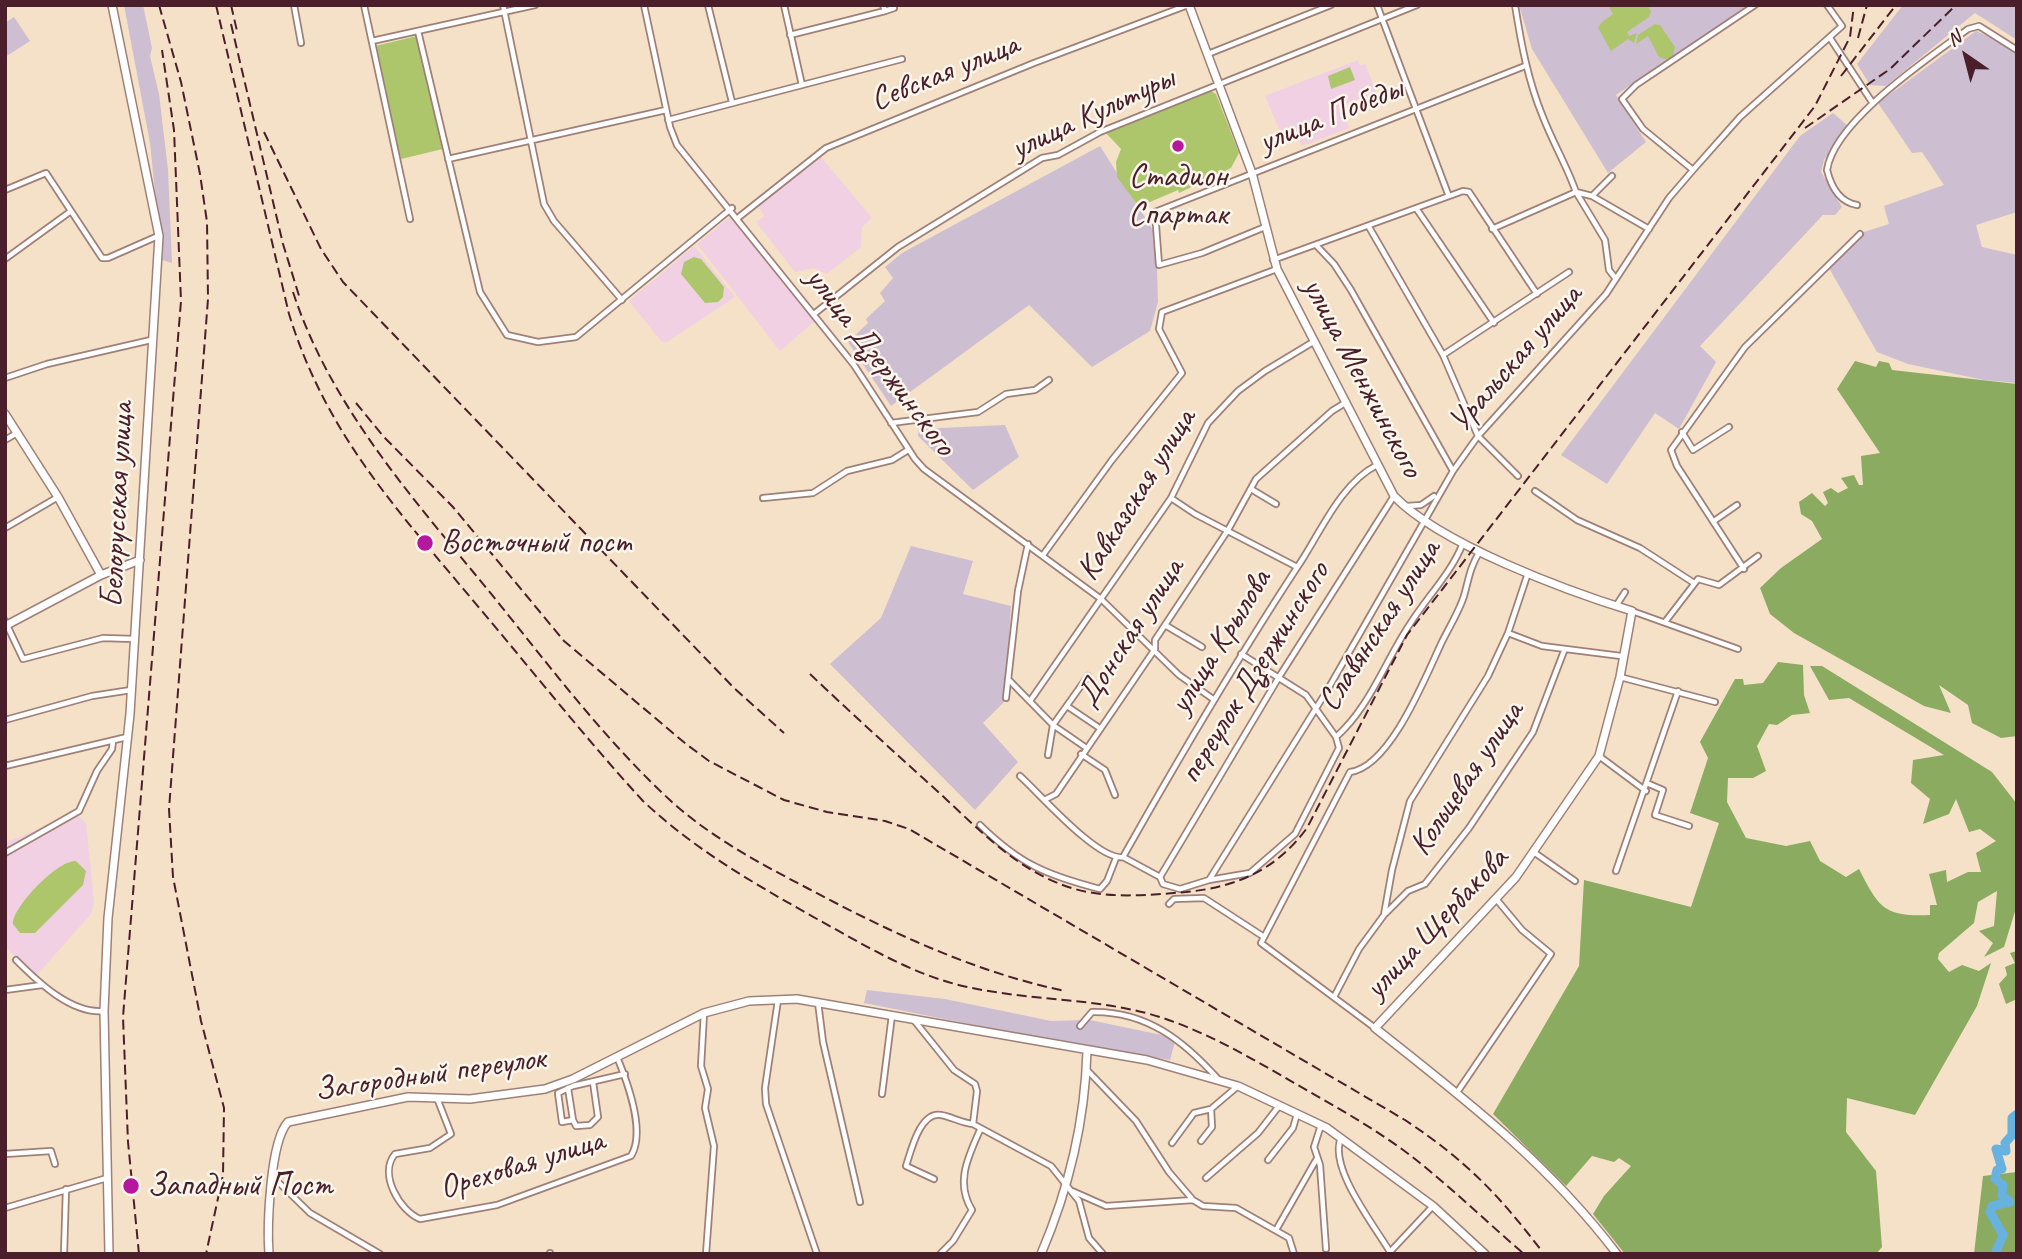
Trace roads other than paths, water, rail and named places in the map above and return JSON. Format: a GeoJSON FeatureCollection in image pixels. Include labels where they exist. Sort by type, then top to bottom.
{"type":"FeatureCollection","features":[{"type":"Feature","properties":{"kind":"street","name":"Белорусская улица"},"geometry":{"type":"LineString","coordinates":[[109,1254],[104,1011],[108,918],[131,690],[159,236],[112,5]]}},
{"type":"Feature","properties":{"kind":"street"},"geometry":{"type":"LineString","coordinates":[[294,5],[301,43]]}},
{"type":"Feature","properties":{"kind":"street"},"geometry":{"type":"LineString","coordinates":[[363,5],[410,219]]}},
{"type":"Feature","properties":{"kind":"street"},"geometry":{"type":"LineString","coordinates":[[503,5],[547,211],[622,300]]}},
{"type":"Feature","properties":{"kind":"street"},"geometry":{"type":"LineString","coordinates":[[372,41],[535,5]]}},
{"type":"Feature","properties":{"kind":"street","name":"улица Дзержинского"},"geometry":{"type":"LineString","coordinates":[[644,5],[668,120],[677,145],[732,208],[854,365],[908,450],[924,469],[1101,599],[1196,690],[1213,699]]}},
{"type":"Feature","properties":{"kind":"street"},"geometry":{"type":"LineString","coordinates":[[708,5],[732,102]]}},
{"type":"Feature","properties":{"kind":"street"},"geometry":{"type":"LineString","coordinates":[[784,5],[802,85]]}},
{"type":"Feature","properties":{"kind":"street","name":"Севская улица"},"geometry":{"type":"LineString","coordinates":[[738,217],[826,148],[1034,63],[1188,5]]}},
{"type":"Feature","properties":{"kind":"street","name":"улица Менжинского"},"geometry":{"type":"LineString","coordinates":[[1188,5],[1209,54],[1252,173],[1273,260],[1394,496],[1422,519],[1463,542],[1528,572],[1738,649]]}},
{"type":"Feature","properties":{"kind":"street"},"geometry":{"type":"LineString","coordinates":[[1209,54],[1331,5]]}},
{"type":"Feature","properties":{"kind":"street"},"geometry":{"type":"LineString","coordinates":[[1377,5],[1448,194]]}},
{"type":"Feature","properties":{"kind":"street","name":"улица Культуры"},"geometry":{"type":"LineString","coordinates":[[814,314],[898,247],[1042,158],[1058,155],[1100,132],[1417,5]]}},
{"type":"Feature","properties":{"kind":"street"},"geometry":{"type":"LineString","coordinates":[[1514,5],[1525,66],[1543,117],[1567,166],[1576,192],[1605,240],[1609,270],[1616,279]]}},
{"type":"Feature","properties":{"kind":"street"},"geometry":{"type":"LineString","coordinates":[[1693,170],[1643,129],[1622,103],[1628,90],[1755,5]]}},
{"type":"Feature","properties":{"kind":"street","name":"Уральская улица"},"geometry":{"type":"LineString","coordinates":[[1209,880],[1316,705],[1422,519],[1453,471],[1478,436],[1616,279],[1693,170],[1740,117],[1842,26],[1827,5]]}},
{"type":"Feature","properties":{"kind":"street"},"geometry":{"type":"LineString","coordinates":[[790,35],[884,8],[894,8]]}},
{"type":"Feature","properties":{"kind":"street"},"geometry":{"type":"LineString","coordinates":[[1857,205],[1846,203],[1832,185],[1827,170],[1828,161],[1872,102],[1968,29],[1979,26],[2017,50]]}},
{"type":"Feature","properties":{"kind":"street"},"geometry":{"type":"LineString","coordinates":[[418,32],[480,292],[499,328],[516,339],[538,342],[576,337],[732,208]]}},
{"type":"Feature","properties":{"kind":"street"},"geometry":{"type":"LineString","coordinates":[[1830,38],[1872,102]]}},
{"type":"Feature","properties":{"kind":"street","name":"Севская улица"},"geometry":{"type":"LineString","coordinates":[[668,120],[902,60]]}},
{"type":"Feature","properties":{"kind":"street","name":"улица Победы"},"geometry":{"type":"LineString","coordinates":[[1265,227],[1202,253],[1159,265],[1156,212],[1525,66]]}},
{"type":"Feature","properties":{"kind":"street"},"geometry":{"type":"LineString","coordinates":[[448,159],[666,110]]}},
{"type":"Feature","properties":{"kind":"street"},"geometry":{"type":"LineString","coordinates":[[5,190],[46,173],[102,258],[159,236]]}},
{"type":"Feature","properties":{"kind":"street"},"geometry":{"type":"LineString","coordinates":[[1592,196],[1612,176]]}},
{"type":"Feature","properties":{"kind":"street"},"geometry":{"type":"LineString","coordinates":[[1273,260],[1448,194],[1469,192],[1537,294]]}},
{"type":"Feature","properties":{"kind":"street"},"geometry":{"type":"LineString","coordinates":[[1492,229],[1576,192],[1592,196],[1649,229]]}},
{"type":"Feature","properties":{"kind":"street"},"geometry":{"type":"LineString","coordinates":[[1416,208],[1494,323]]}},
{"type":"Feature","properties":{"kind":"street"},"geometry":{"type":"LineString","coordinates":[[5,259],[71,211]]}},
{"type":"Feature","properties":{"kind":"street"},"geometry":{"type":"LineString","coordinates":[[1369,226],[1443,355],[1478,436],[1518,476]]}},
{"type":"Feature","properties":{"kind":"street"},"geometry":{"type":"LineString","coordinates":[[1744,569],[1674,459],[1671,450],[1745,347],[1860,234]]}},
{"type":"Feature","properties":{"kind":"street"},"geometry":{"type":"LineString","coordinates":[[1316,245],[1334,264],[1351,290],[1453,471]]}},
{"type":"Feature","properties":{"kind":"street"},"geometry":{"type":"LineString","coordinates":[[1043,555],[1112,460],[1182,373],[1159,329],[1162,312],[1277,269]]}},
{"type":"Feature","properties":{"kind":"street"},"geometry":{"type":"LineString","coordinates":[[1443,355],[1569,272]]}},
{"type":"Feature","properties":{"kind":"street"},"geometry":{"type":"LineString","coordinates":[[5,378],[47,364],[151,340]]}},
{"type":"Feature","properties":{"kind":"street","name":"Кавказская улица"},"geometry":{"type":"LineString","coordinates":[[1030,701],[1171,498],[1208,423],[1265,370],[1313,342]]}},
{"type":"Feature","properties":{"kind":"street"},"geometry":{"type":"LineString","coordinates":[[891,423],[978,412],[1006,394],[1035,390],[1049,380]]}},
{"type":"Feature","properties":{"kind":"street","name":"Донская улица"},"geometry":{"type":"LineString","coordinates":[[1046,799],[1056,794],[1098,727],[1155,649],[1155,640],[1228,530],[1256,479],[1332,411],[1345,403]]}},
{"type":"Feature","properties":{"kind":"street"},"geometry":{"type":"LineString","coordinates":[[5,414],[58,497],[101,575]]}},
{"type":"Feature","properties":{"kind":"street"},"geometry":{"type":"LineString","coordinates":[[1682,432],[1693,450],[1729,427]]}},
{"type":"Feature","properties":{"kind":"street"},"geometry":{"type":"LineString","coordinates":[[5,440],[17,433]]}},
{"type":"Feature","properties":{"kind":"street"},"geometry":{"type":"LineString","coordinates":[[762,498],[813,493],[847,471],[892,460],[908,450]]}},
{"type":"Feature","properties":{"kind":"street","name":"улица Крылова"},"geometry":{"type":"LineString","coordinates":[[980,825],[1017,859],[1060,879],[1100,889],[1213,699],[1297,567],[1357,477],[1377,465]]}},
{"type":"Feature","properties":{"kind":"street"},"geometry":{"type":"LineString","coordinates":[[1251,489],[1276,504]]}},
{"type":"Feature","properties":{"kind":"street"},"geometry":{"type":"LineString","coordinates":[[1535,491],[1577,520],[1640,548],[1694,583]]}},
{"type":"Feature","properties":{"kind":"street"},"geometry":{"type":"LineString","coordinates":[[1403,506],[1421,505],[1437,494]]}},
{"type":"Feature","properties":{"kind":"street","name":"переулок Дзержинского"},"geometry":{"type":"LineString","coordinates":[[1160,877],[1279,677],[1394,496]]}},
{"type":"Feature","properties":{"kind":"street"},"geometry":{"type":"LineString","coordinates":[[5,528],[58,497]]}},
{"type":"Feature","properties":{"kind":"street"},"geometry":{"type":"LineString","coordinates":[[1171,498],[1297,567]]}},
{"type":"Feature","properties":{"kind":"street"},"geometry":{"type":"LineString","coordinates":[[1714,521],[1737,505]]}},
{"type":"Feature","properties":{"kind":"street","name":"Славянская улица"},"geometry":{"type":"LineString","coordinates":[[1209,880],[1250,873],[1295,834],[1339,748],[1336,737],[1361,709],[1408,627],[1457,558],[1463,542]]}},
{"type":"Feature","properties":{"kind":"street"},"geometry":{"type":"LineString","coordinates":[[1006,698],[1018,591],[1028,544]]}},
{"type":"Feature","properties":{"kind":"street","name":"Славянская улица"},"geometry":{"type":"LineString","coordinates":[[1334,997],[1261,943],[1350,772],[1360,771],[1376,757],[1397,730],[1457,611],[1469,568],[1481,550]]}},
{"type":"Feature","properties":{"kind":"street"},"geometry":{"type":"LineString","coordinates":[[1665,622],[1698,579],[1719,585],[1758,556]]}},
{"type":"Feature","properties":{"kind":"street"},"geometry":{"type":"LineString","coordinates":[[134,639],[103,638],[23,659],[6,624],[101,575],[140,560]]}},
{"type":"Feature","properties":{"kind":"street","name":"Кольцевая улица"},"geometry":{"type":"LineString","coordinates":[[1384,915],[1392,870],[1410,801],[1468,711],[1508,634],[1528,572]]}},
{"type":"Feature","properties":{"kind":"street"},"geometry":{"type":"LineString","coordinates":[[1616,606],[1625,592]]}},
{"type":"Feature","properties":{"kind":"street","name":"улица Щербакова"},"geometry":{"type":"LineString","coordinates":[[1375,1028],[1497,900],[1535,853],[1599,756],[1620,677],[1621,656],[1632,611]]}},
{"type":"Feature","properties":{"kind":"street"},"geometry":{"type":"LineString","coordinates":[[1165,625],[1202,647]]}},
{"type":"Feature","properties":{"kind":"street"},"geometry":{"type":"LineString","coordinates":[[1508,634],[1564,651],[1621,656]]}},
{"type":"Feature","properties":{"kind":"street","name":"Кольцевая улица"},"geometry":{"type":"LineString","coordinates":[[1334,997],[1359,949],[1384,915],[1408,891],[1425,884],[1469,828],[1541,717],[1564,651]]}},
{"type":"Feature","properties":{"kind":"street"},"geometry":{"type":"LineString","coordinates":[[1241,654],[1279,677],[1316,705],[1336,737]]}},
{"type":"Feature","properties":{"kind":"street"},"geometry":{"type":"LineString","coordinates":[[1048,755],[1053,725],[1088,676]]}},
{"type":"Feature","properties":{"kind":"street"},"geometry":{"type":"LineString","coordinates":[[1620,677],[1715,702]]}},
{"type":"Feature","properties":{"kind":"street"},"geometry":{"type":"LineString","coordinates":[[1008,678],[1053,725],[1085,747]]}},
{"type":"Feature","properties":{"kind":"street"},"geometry":{"type":"LineString","coordinates":[[5,720],[92,696],[131,690]]}},
{"type":"Feature","properties":{"kind":"street"},"geometry":{"type":"LineString","coordinates":[[1616,871],[1649,783],[1678,691]]}},
{"type":"Feature","properties":{"kind":"street"},"geometry":{"type":"LineString","coordinates":[[1068,706],[1098,727]]}},
{"type":"Feature","properties":{"kind":"street"},"geometry":{"type":"LineString","coordinates":[[5,766],[127,737]]}},
{"type":"Feature","properties":{"kind":"street"},"geometry":{"type":"LineString","coordinates":[[5,853],[79,811],[85,794],[112,750],[113,741]]}},
{"type":"Feature","properties":{"kind":"street"},"geometry":{"type":"LineString","coordinates":[[1081,754],[1105,770],[1115,794]]}},
{"type":"Feature","properties":{"kind":"street"},"geometry":{"type":"LineString","coordinates":[[1599,756],[1646,791]]}},
{"type":"Feature","properties":{"kind":"street"},"geometry":{"type":"LineString","coordinates":[[1020,776],[1088,841],[1160,877],[1163,884],[1180,889],[1209,880]]}},
{"type":"Feature","properties":{"kind":"street"},"geometry":{"type":"LineString","coordinates":[[1649,783],[1662,790],[1655,815],[1689,826]]}},
{"type":"Feature","properties":{"kind":"street","name":"улица Щербакова"},"geometry":{"type":"LineString","coordinates":[[1535,853],[1575,881]]}},
{"type":"Feature","properties":{"kind":"street"},"geometry":{"type":"LineString","coordinates":[[1169,904],[1174,898],[1204,898],[1264,937]]}},
{"type":"Feature","properties":{"kind":"street"},"geometry":{"type":"LineString","coordinates":[[1458,1091],[1552,954],[1522,930],[1497,900]]}},
{"type":"Feature","properties":{"kind":"street"},"geometry":{"type":"LineString","coordinates":[[16,960],[42,985],[93,1012],[104,1011]]}},
{"type":"Feature","properties":{"kind":"street"},"geometry":{"type":"LineString","coordinates":[[5,990],[42,985]]}},
{"type":"Feature","properties":{"kind":"street"},"geometry":{"type":"LineString","coordinates":[[1334,997],[1493,1120],[1580,1205],[1617,1254]]}},
{"type":"Feature","properties":{"kind":"street"},"geometry":{"type":"LineString","coordinates":[[778,999],[765,1088],[766,1104],[817,1254]]}},
{"type":"Feature","properties":{"kind":"street","name":"Загородный переулок"},"geometry":{"type":"LineString","coordinates":[[274,1178],[277,1140],[280,1130],[288,1122],[408,1097],[470,1099],[538,1090],[573,1079],[704,1013],[749,1001],[778,999],[818,1002],[911,1017],[1087,1052],[1147,1060],[1238,1086],[1321,1125],[1341,1138],[1433,1206],[1480,1252]]}},
{"type":"Feature","properties":{"kind":"street"},"geometry":{"type":"LineString","coordinates":[[818,1002],[823,1042],[860,1202]]}},
{"type":"Feature","properties":{"kind":"street"},"geometry":{"type":"LineString","coordinates":[[1080,1026],[1086,1016],[1097,1012],[1149,1022],[1180,1041],[1219,1080]]}},
{"type":"Feature","properties":{"kind":"street"},"geometry":{"type":"LineString","coordinates":[[704,1013],[701,1066],[708,1089],[705,1108],[714,1146],[706,1254]]}},
{"type":"Feature","properties":{"kind":"street"},"geometry":{"type":"LineString","coordinates":[[882,1094],[892,1014]]}},
{"type":"Feature","properties":{"kind":"street"},"geometry":{"type":"LineString","coordinates":[[911,1017],[940,1055],[975,1084],[977,1091],[973,1124]]}},
{"type":"Feature","properties":{"kind":"street"},"geometry":{"type":"LineString","coordinates":[[1041,1254],[1066,1184],[1081,1118],[1087,1052]]}},
{"type":"Feature","properties":{"kind":"street","name":"Ореховая улица"},"geometry":{"type":"LineString","coordinates":[[437,1096],[451,1134],[430,1147],[395,1154],[390,1165],[398,1202],[411,1215],[420,1219],[497,1205],[631,1156],[635,1137],[633,1094],[617,1057]]}},
{"type":"Feature","properties":{"kind":"street"},"geometry":{"type":"LineString","coordinates":[[1087,1070],[1136,1121],[1169,1172],[1193,1200],[1203,1206],[1236,1208],[1293,1242],[1294,1254]]}},
{"type":"Feature","properties":{"kind":"street"},"geometry":{"type":"LineString","coordinates":[[573,1120],[562,1122],[558,1093],[625,1074]]}},
{"type":"Feature","properties":{"kind":"street"},"geometry":{"type":"LineString","coordinates":[[568,1088],[576,1126],[590,1125],[598,1117],[593,1082]]}},
{"type":"Feature","properties":{"kind":"street"},"geometry":{"type":"LineString","coordinates":[[1172,1143],[1194,1113],[1211,1110],[1238,1086]]}},
{"type":"Feature","properties":{"kind":"street"},"geometry":{"type":"LineString","coordinates":[[1206,1178],[1258,1133],[1279,1106]]}},
{"type":"Feature","properties":{"kind":"street"},"geometry":{"type":"LineString","coordinates":[[1201,1141],[1212,1127],[1211,1110]]}},
{"type":"Feature","properties":{"kind":"street"},"geometry":{"type":"LineString","coordinates":[[934,1179],[911,1171],[906,1166],[929,1117],[938,1114],[973,1124],[1042,1160],[1079,1201],[1089,1238],[1103,1254]]}},
{"type":"Feature","properties":{"kind":"street"},"geometry":{"type":"LineString","coordinates":[[1268,1160],[1293,1128],[1297,1114]]}},
{"type":"Feature","properties":{"kind":"street"},"geometry":{"type":"LineString","coordinates":[[1321,1125],[1314,1147],[1320,1166],[1326,1249]]}},
{"type":"Feature","properties":{"kind":"street"},"geometry":{"type":"LineString","coordinates":[[940,1254],[953,1241],[972,1210],[964,1198],[962,1185],[970,1152],[981,1130]]}},
{"type":"Feature","properties":{"kind":"street"},"geometry":{"type":"LineString","coordinates":[[1341,1138],[1337,1147],[1347,1184],[1389,1253],[1433,1206]]}},
{"type":"Feature","properties":{"kind":"street"},"geometry":{"type":"LineString","coordinates":[[5,1154],[51,1151],[55,1164]]}},
{"type":"Feature","properties":{"kind":"street"},"geometry":{"type":"LineString","coordinates":[[1276,1230],[1316,1160]]}},
{"type":"Feature","properties":{"kind":"street"},"geometry":{"type":"LineString","coordinates":[[5,1208],[108,1178]]}},
{"type":"Feature","properties":{"kind":"street"},"geometry":{"type":"LineString","coordinates":[[269,1254],[267,1226],[274,1178]]}},
{"type":"Feature","properties":{"kind":"street"},"geometry":{"type":"LineString","coordinates":[[274,1178],[310,1213],[380,1254]]}},
{"type":"Feature","properties":{"kind":"street"},"geometry":{"type":"LineString","coordinates":[[64,1254],[66,1189]]}},
{"type":"Feature","properties":{"kind":"street"},"geometry":{"type":"LineString","coordinates":[[1072,1191],[1106,1206],[1193,1200]]}},
{"type":"Feature","properties":{"kind":"waterway"},"geometry":{"type":"LineString","coordinates":[[1995,1254],[2003,1235],[1990,1212],[1992,1206],[2010,1202],[2002,1195],[2003,1185],[1995,1179],[1997,1170],[2002,1169],[1996,1149],[2006,1151],[2005,1143],[2012,1135],[2012,1118],[2017,1114]]}},
{"type":"Feature","properties":{"kind":"railway"},"geometry":{"type":"LineString","coordinates":[[159,5],[181,82],[207,222],[208,299],[169,809],[173,877],[201,1021],[224,1108],[223,1175],[206,1254]]}},
{"type":"Feature","properties":{"kind":"railway"},"geometry":{"type":"LineString","coordinates":[[216,5],[289,314],[324,399],[345,436],[395,507],[581,731],[643,801],[683,835],[748,879],[867,947],[919,972],[981,990],[1138,1011],[1180,1024],[1231,1048],[1391,1141],[1524,1254]]}},
{"type":"Feature","properties":{"kind":"railway"},"geometry":{"type":"LineString","coordinates":[[231,5],[237,31]]}},
{"type":"Feature","properties":{"kind":"railway"},"geometry":{"type":"LineString","coordinates":[[810,674],[983,834],[1017,861],[1054,882],[1102,894],[1172,893],[1222,886],[1239,881],[1269,865],[1295,843],[1307,828],[1407,635],[1815,106],[1850,37],[1854,5]]}},
{"type":"Feature","properties":{"kind":"railway"},"geometry":{"type":"LineString","coordinates":[[1858,38],[1867,5]]}},
{"type":"Feature","properties":{"kind":"railway"},"geometry":{"type":"LineString","coordinates":[[1841,76],[1896,5]]}},
{"type":"Feature","properties":{"kind":"railway"},"geometry":{"type":"LineString","coordinates":[[1805,128],[1890,69],[1956,5]]}},
{"type":"Feature","properties":{"kind":"railway"},"geometry":{"type":"LineString","coordinates":[[231,24],[283,244],[300,299]]}},
{"type":"Feature","properties":{"kind":"railway"},"geometry":{"type":"LineString","coordinates":[[139,1254],[128,1142],[123,1017],[181,301],[174,130],[162,50]]}},
{"type":"Feature","properties":{"kind":"railway"},"geometry":{"type":"LineString","coordinates":[[264,132],[321,249],[343,282],[734,688],[784,733]]}},
{"type":"Feature","properties":{"kind":"railway"},"geometry":{"type":"LineString","coordinates":[[293,292],[326,369],[395,475],[569,691],[619,748],[672,802],[737,850],[870,920],[965,962],[1065,991]]}},
{"type":"Feature","properties":{"kind":"railway"},"geometry":{"type":"LineString","coordinates":[[356,403],[383,436],[453,507],[564,641],[709,761],[784,800],[827,812],[885,821],[909,829],[1405,1120],[1465,1165],[1512,1214],[1544,1254]]}},
{"type":"Feature","properties":{"kind":"place","name":"Стадион Спартак"},"geometry":{"type":"Point","coordinates":[1178,146]}},
{"type":"Feature","properties":{"kind":"place","name":"Восточный пост"},"geometry":{"type":"Point","coordinates":[425,543]}},
{"type":"Feature","properties":{"kind":"place","name":"Западный Пост"},"geometry":{"type":"Point","coordinates":[131,1186]}}]}
